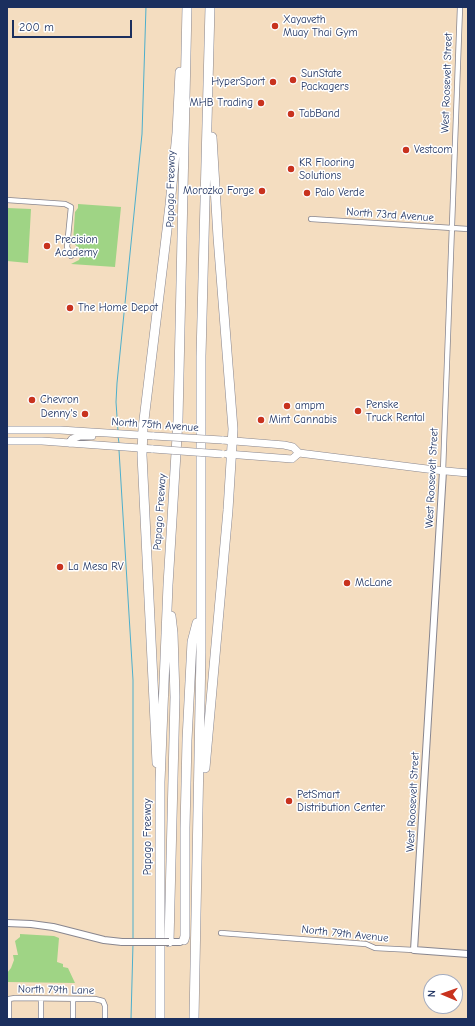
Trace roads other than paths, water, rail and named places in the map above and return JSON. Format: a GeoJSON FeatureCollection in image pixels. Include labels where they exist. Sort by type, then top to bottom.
{"type":"FeatureCollection","features":[{"type":"Feature","properties":{"kind":"highway"},"geometry":{"type":"LineString","coordinates":[[160,782],[156,755],[142,448],[170,204],[177,133],[178,84],[187,7]]}},
{"type":"Feature","properties":{"kind":"highway","name":"Papago Freeway"},"geometry":{"type":"LineString","coordinates":[[160,1019],[160,782],[168,584],[178,420],[187,7]]}},
{"type":"Feature","properties":{"kind":"highway"},"geometry":{"type":"LineString","coordinates":[[194,1019],[198,884],[201,608],[201,356],[210,7]]}},
{"type":"Feature","properties":{"kind":"highway"},"geometry":{"type":"LineString","coordinates":[[198,884],[204,868],[206,758],[233,429],[214,180],[209,48]]}},
{"type":"Feature","properties":{"kind":"highway"},"geometry":{"type":"LineString","coordinates":[[168,584],[173,633],[175,697],[170,942]]}},
{"type":"Feature","properties":{"kind":"highway"},"geometry":{"type":"LineString","coordinates":[[184,940],[188,711],[192,642],[201,608]]}},
{"type":"Feature","properties":{"kind":"main road","name":"North 75th Avenue"},"geometry":{"type":"LineString","coordinates":[[7,430],[60,430],[222,440],[293,447],[299,453],[468,473]]}},
{"type":"Feature","properties":{"kind":"main road"},"geometry":{"type":"LineString","coordinates":[[69,443],[72,439],[80,436],[101,437],[110,433]]}},
{"type":"Feature","properties":{"kind":"main road","name":"North 75th Avenue"},"geometry":{"type":"LineString","coordinates":[[7,441],[42,441],[107,445],[292,459],[299,453]]}},
{"type":"Feature","properties":{"kind":"street","name":"West Roosevelt Street"},"geometry":{"type":"LineString","coordinates":[[414,950],[443,471],[460,7]]}},
{"type":"Feature","properties":{"kind":"street"},"geometry":{"type":"LineString","coordinates":[[7,200],[65,204],[71,206],[67,247],[71,256]]}},
{"type":"Feature","properties":{"kind":"street","name":"North 73rd Avenue"},"geometry":{"type":"LineString","coordinates":[[311,219],[468,229]]}},
{"type":"Feature","properties":{"kind":"street"},"geometry":{"type":"LineString","coordinates":[[7,923],[53,927],[104,940],[122,942],[180,942],[184,940]]}},
{"type":"Feature","properties":{"kind":"street","name":"North 79th Avenue"},"geometry":{"type":"LineString","coordinates":[[221,933],[360,944],[375,948],[468,954]]}},
{"type":"Feature","properties":{"kind":"street","name":"North 79th Lane"},"geometry":{"type":"LineString","coordinates":[[9,1019],[9,1000],[15,998],[95,999],[103,1001],[105,1006],[105,1019]]}},
{"type":"Feature","properties":{"kind":"street"},"geometry":{"type":"LineString","coordinates":[[41,998],[41,1019]]}},
{"type":"Feature","properties":{"kind":"street"},"geometry":{"type":"LineString","coordinates":[[72,1019],[73,999]]}},
{"type":"Feature","properties":{"kind":"waterway"},"geometry":{"type":"LineString","coordinates":[[118,431],[116,402],[117,383],[142,134],[146,7]]}},
{"type":"Feature","properties":{"kind":"waterway"},"geometry":{"type":"LineString","coordinates":[[118,436],[119,443]]}},
{"type":"Feature","properties":{"kind":"waterway"},"geometry":{"type":"LineString","coordinates":[[119,450],[133,680],[133,938]]}},
{"type":"Feature","properties":{"kind":"waterway"},"geometry":{"type":"LineString","coordinates":[[131,1019],[133,944]]}},
{"type":"Feature","properties":{"kind":"place","name":"Xayaveth Muay Thai Gym"},"geometry":{"type":"Point","coordinates":[275,26]}},
{"type":"Feature","properties":{"kind":"place","name":"SunState Packagers"},"geometry":{"type":"Point","coordinates":[293,80]}},
{"type":"Feature","properties":{"kind":"place","name":"HyperSport"},"geometry":{"type":"Point","coordinates":[273,82]}},
{"type":"Feature","properties":{"kind":"place","name":"MHB Trading"},"geometry":{"type":"Point","coordinates":[261,103]}},
{"type":"Feature","properties":{"kind":"place","name":"TabBand"},"geometry":{"type":"Point","coordinates":[291,114]}},
{"type":"Feature","properties":{"kind":"place","name":"Vestcom"},"geometry":{"type":"Point","coordinates":[406,150]}},
{"type":"Feature","properties":{"kind":"place","name":"KR Flooring Solutions"},"geometry":{"type":"Point","coordinates":[291,169]}},
{"type":"Feature","properties":{"kind":"place","name":"Morozko Forge"},"geometry":{"type":"Point","coordinates":[262,191]}},
{"type":"Feature","properties":{"kind":"place","name":"Palo Verde"},"geometry":{"type":"Point","coordinates":[307,193]}},
{"type":"Feature","properties":{"kind":"place","name":"Precision Academy"},"geometry":{"type":"Point","coordinates":[47,246]}},
{"type":"Feature","properties":{"kind":"place","name":"The Home Depot"},"geometry":{"type":"Point","coordinates":[70,308]}},
{"type":"Feature","properties":{"kind":"place","name":"Chevron"},"geometry":{"type":"Point","coordinates":[32,400]}},
{"type":"Feature","properties":{"kind":"place","name":"ampm"},"geometry":{"type":"Point","coordinates":[287,406]}},
{"type":"Feature","properties":{"kind":"place","name":"Penske Truck Rental"},"geometry":{"type":"Point","coordinates":[358,411]}},
{"type":"Feature","properties":{"kind":"place","name":"Denny's"},"geometry":{"type":"Point","coordinates":[85,414]}},
{"type":"Feature","properties":{"kind":"place","name":"Mint Cannabis"},"geometry":{"type":"Point","coordinates":[261,420]}},
{"type":"Feature","properties":{"kind":"place","name":"La Mesa RV"},"geometry":{"type":"Point","coordinates":[60,567]}},
{"type":"Feature","properties":{"kind":"place","name":"McLane"},"geometry":{"type":"Point","coordinates":[347,583]}},
{"type":"Feature","properties":{"kind":"place","name":"PetSmart Distribution Center"},"geometry":{"type":"Point","coordinates":[289,801]}}]}
